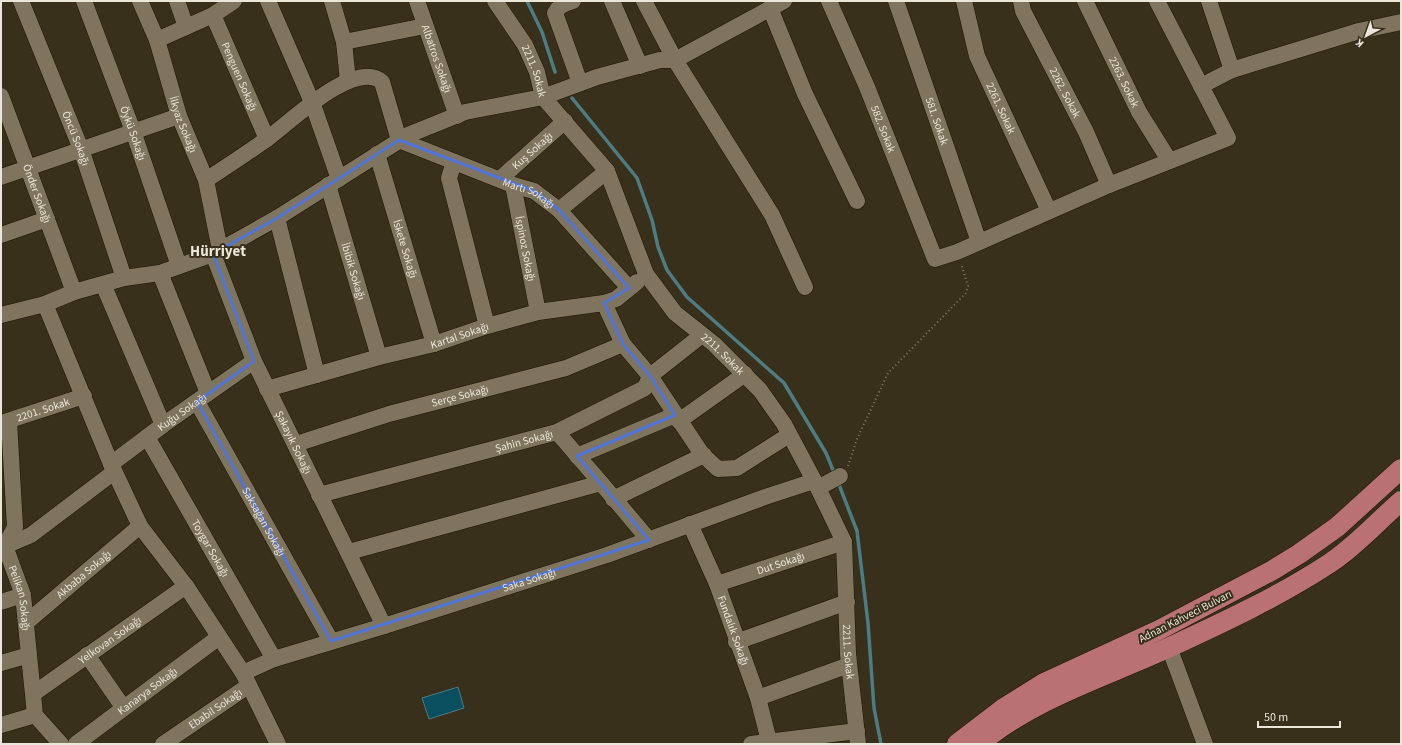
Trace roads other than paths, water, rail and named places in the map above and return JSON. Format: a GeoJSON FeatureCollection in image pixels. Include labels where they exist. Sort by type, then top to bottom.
{"type":"FeatureCollection","features":[{"type":"Feature","properties":{"kind":"main road","name":"Adnan Kahveci Bulvarı"},"geometry":{"type":"LineString","coordinates":[[957,744],[1004,708],[1044,683],[1159,630],[1273,570],[1312,546],[1337,527],[1401,469]]}},
{"type":"Feature","properties":{"kind":"main road","name":"Adnan Kahveci Bulvarı"},"geometry":{"type":"LineString","coordinates":[[979,744],[1036,706],[1237,615],[1331,562],[1401,501]]}},
{"type":"Feature","properties":{"kind":"main road"},"geometry":{"type":"LineString","coordinates":[[1159,630],[1169,647]]}},
{"type":"Feature","properties":{"kind":"street","name":"Öncü Sokağı"},"geometry":{"type":"LineString","coordinates":[[21,1],[81,149],[124,278]]}},
{"type":"Feature","properties":{"kind":"street","name":"Öykü Sokağı"},"geometry":{"type":"LineString","coordinates":[[84,1],[133,131],[179,266]]}},
{"type":"Feature","properties":{"kind":"street","name":"İlkyaz Sokağı"},"geometry":{"type":"LineString","coordinates":[[140,1],[157,40],[179,116],[206,180],[217,252]]}},
{"type":"Feature","properties":{"kind":"street"},"geometry":{"type":"LineString","coordinates":[[177,1],[186,26]]}},
{"type":"Feature","properties":{"kind":"street"},"geometry":{"type":"LineString","coordinates":[[157,40],[213,15],[234,1]]}},
{"type":"Feature","properties":{"kind":"street","name":"İbibik Sokağı"},"geometry":{"type":"LineString","coordinates":[[268,1],[312,102],[380,357]]}},
{"type":"Feature","properties":{"kind":"street"},"geometry":{"type":"LineString","coordinates":[[332,1],[344,42],[348,81]]}},
{"type":"Feature","properties":{"kind":"street","name":"Albatros Sokağı"},"geometry":{"type":"LineString","coordinates":[[417,1],[457,116]]}},
{"type":"Feature","properties":{"kind":"street","name":"2211. Sokak"},"geometry":{"type":"LineString","coordinates":[[495,1],[525,45],[537,72],[543,97],[607,171],[646,274],[675,313],[702,335],[745,374],[760,390],[784,424],[789,435],[825,482],[844,542],[849,665],[858,737]]}},
{"type":"Feature","properties":{"kind":"street"},"geometry":{"type":"LineString","coordinates":[[573,1],[562,5],[555,13],[580,83]]}},
{"type":"Feature","properties":{"kind":"street"},"geometry":{"type":"LineString","coordinates":[[612,1],[640,66]]}},
{"type":"Feature","properties":{"kind":"street"},"geometry":{"type":"LineString","coordinates":[[644,1],[676,60],[772,215],[805,287]]}},
{"type":"Feature","properties":{"kind":"street","name":"582. Sokak"},"geometry":{"type":"LineString","coordinates":[[829,1],[867,87],[935,259],[957,252],[979,242]]}},
{"type":"Feature","properties":{"kind":"street","name":"581. Sokak"},"geometry":{"type":"LineString","coordinates":[[896,1],[979,242]]}},
{"type":"Feature","properties":{"kind":"street","name":"2261. Sokak"},"geometry":{"type":"LineString","coordinates":[[964,1],[977,56],[1049,211]]}},
{"type":"Feature","properties":{"kind":"street","name":"2262. Sokak"},"geometry":{"type":"LineString","coordinates":[[1022,1],[1023,11],[1086,132],[1109,185]]}},
{"type":"Feature","properties":{"kind":"street","name":"2263. Sokak"},"geometry":{"type":"LineString","coordinates":[[1085,1],[1139,112],[1170,160]]}},
{"type":"Feature","properties":{"kind":"street"},"geometry":{"type":"LineString","coordinates":[[979,242],[1109,185],[1228,138],[1157,1]]}},
{"type":"Feature","properties":{"kind":"street"},"geometry":{"type":"LineString","coordinates":[[1209,1],[1232,70]]}},
{"type":"Feature","properties":{"kind":"street"},"geometry":{"type":"LineString","coordinates":[[1,315],[45,304],[74,292],[124,278],[160,273],[217,252],[277,218],[408,135],[465,112],[543,97],[580,83],[660,60],[676,60],[777,3],[805,94],[857,201]]}},
{"type":"Feature","properties":{"kind":"street","name":"Penguen Sokağı"},"geometry":{"type":"LineString","coordinates":[[213,15],[267,139]]}},
{"type":"Feature","properties":{"kind":"street"},"geometry":{"type":"LineString","coordinates":[[1201,86],[1232,70],[1358,31],[1401,22]]}},
{"type":"Feature","properties":{"kind":"street"},"geometry":{"type":"LineString","coordinates":[[344,42],[425,26]]}},
{"type":"Feature","properties":{"kind":"street"},"geometry":{"type":"LineString","coordinates":[[206,180],[267,139],[312,102],[348,81],[370,76],[377,77],[382,82],[399,140]]}},
{"type":"Feature","properties":{"kind":"street","name":"Önder Sokağı"},"geometry":{"type":"LineString","coordinates":[[1,96],[74,292]]}},
{"type":"Feature","properties":{"kind":"street"},"geometry":{"type":"LineString","coordinates":[[1,177],[179,116]]}},
{"type":"Feature","properties":{"kind":"street","name":"Kuş Sokağı"},"geometry":{"type":"LineString","coordinates":[[506,182],[565,121]]}},
{"type":"Feature","properties":{"kind":"street","name":"Martı Sokağı"},"geometry":{"type":"LineString","coordinates":[[399,140],[506,182],[534,191],[559,210],[628,288]]}},
{"type":"Feature","properties":{"kind":"street","name":"İskete Sokağı"},"geometry":{"type":"LineString","coordinates":[[377,154],[434,344]]}},
{"type":"Feature","properties":{"kind":"street"},"geometry":{"type":"LineString","coordinates":[[454,162],[449,178],[487,326]]}},
{"type":"Feature","properties":{"kind":"street"},"geometry":{"type":"LineString","coordinates":[[559,210],[607,171]]}},
{"type":"Feature","properties":{"kind":"street","name":"İspinoz Sokağı"},"geometry":{"type":"LineString","coordinates":[[506,182],[538,312]]}},
{"type":"Feature","properties":{"kind":"street"},"geometry":{"type":"LineString","coordinates":[[277,218],[317,375]]}},
{"type":"Feature","properties":{"kind":"street"},"geometry":{"type":"LineString","coordinates":[[1,235],[47,219]]}},
{"type":"Feature","properties":{"kind":"street","name":"Şakayık Sokağı"},"geometry":{"type":"LineString","coordinates":[[217,252],[254,361],[384,626]]}},
{"type":"Feature","properties":{"kind":"street","name":"Saksağan Sokağı"},"geometry":{"type":"LineString","coordinates":[[160,273],[203,397],[331,641]]}},
{"type":"Feature","properties":{"kind":"street","name":"Kartal Sokağı"},"geometry":{"type":"LineString","coordinates":[[267,390],[380,357],[434,344],[487,326],[538,312],[604,303],[616,299],[646,274]]}},
{"type":"Feature","properties":{"kind":"street"},"geometry":{"type":"LineString","coordinates":[[103,284],[163,425]]}},
{"type":"Feature","properties":{"kind":"street"},"geometry":{"type":"LineString","coordinates":[[604,303],[623,344],[650,376],[677,418],[704,455],[718,469],[737,468],[789,435]]}},
{"type":"Feature","properties":{"kind":"street"},"geometry":{"type":"LineString","coordinates":[[45,304],[84,396],[112,468],[140,526],[186,586],[219,637],[245,680],[276,743]]}},
{"type":"Feature","properties":{"kind":"street","name":"Şahin Sokağı"},"geometry":{"type":"LineString","coordinates":[[319,495],[557,432],[645,388],[650,376],[702,335]]}},
{"type":"Feature","properties":{"kind":"street","name":"Serçe Sokağı"},"geometry":{"type":"LineString","coordinates":[[296,444],[390,414],[566,368],[623,344]]}},
{"type":"Feature","properties":{"kind":"street","name":"Kuğu Sokağı"},"geometry":{"type":"LineString","coordinates":[[3,547],[31,534],[112,468],[146,437],[254,361]]}},
{"type":"Feature","properties":{"kind":"street"},"geometry":{"type":"LineString","coordinates":[[577,456],[677,418],[745,374]]}},
{"type":"Feature","properties":{"kind":"street","name":"2201. Sokak"},"geometry":{"type":"LineString","coordinates":[[5,422],[84,396]]}},
{"type":"Feature","properties":{"kind":"street"},"geometry":{"type":"LineString","coordinates":[[3,547],[15,527],[7,495],[5,422]]}},
{"type":"Feature","properties":{"kind":"street"},"geometry":{"type":"LineString","coordinates":[[557,432],[649,540]]}},
{"type":"Feature","properties":{"kind":"street","name":"Toygar Sokağı"},"geometry":{"type":"LineString","coordinates":[[146,437],[274,659]]}},
{"type":"Feature","properties":{"kind":"street"},"geometry":{"type":"LineString","coordinates":[[613,498],[704,455]]}},
{"type":"Feature","properties":{"kind":"street","name":"Saka Sokağı"},"geometry":{"type":"LineString","coordinates":[[245,680],[274,659],[384,626],[649,540],[690,524],[825,482]]}},
{"type":"Feature","properties":{"kind":"street"},"geometry":{"type":"LineString","coordinates":[[349,552],[601,483]]}},
{"type":"Feature","properties":{"kind":"street","name":"Fundalık Sokağı"},"geometry":{"type":"LineString","coordinates":[[690,524],[717,584],[736,642],[758,698],[770,741]]}},
{"type":"Feature","properties":{"kind":"street","name":"Akbaba Sokağı"},"geometry":{"type":"LineString","coordinates":[[27,622],[140,526]]}},
{"type":"Feature","properties":{"kind":"street","name":"Dut Sokağı"},"geometry":{"type":"LineString","coordinates":[[717,584],[844,542]]}},
{"type":"Feature","properties":{"kind":"street","name":"Pelikan Sokağı"},"geometry":{"type":"LineString","coordinates":[[3,547],[24,595],[35,715]]}},
{"type":"Feature","properties":{"kind":"street","name":"Yelkovan Sokağı"},"geometry":{"type":"LineString","coordinates":[[33,694],[186,586]]}},
{"type":"Feature","properties":{"kind":"street"},"geometry":{"type":"LineString","coordinates":[[1,602],[24,595]]}},
{"type":"Feature","properties":{"kind":"street"},"geometry":{"type":"LineString","coordinates":[[736,642],[847,602]]}},
{"type":"Feature","properties":{"kind":"street","name":"Kanarya Sokağı"},"geometry":{"type":"LineString","coordinates":[[76,744],[123,707],[219,637]]}},
{"type":"Feature","properties":{"kind":"street"},"geometry":{"type":"LineString","coordinates":[[1169,647],[1205,744]]}},
{"type":"Feature","properties":{"kind":"street"},"geometry":{"type":"LineString","coordinates":[[1,663],[29,655]]}},
{"type":"Feature","properties":{"kind":"street"},"geometry":{"type":"LineString","coordinates":[[87,656],[123,707]]}},
{"type":"Feature","properties":{"kind":"street"},"geometry":{"type":"LineString","coordinates":[[758,698],[849,665]]}},
{"type":"Feature","properties":{"kind":"street","name":"Ebabil Sokağı"},"geometry":{"type":"LineString","coordinates":[[163,744],[245,680]]}},
{"type":"Feature","properties":{"kind":"street"},"geometry":{"type":"LineString","coordinates":[[1,725],[35,715],[61,744]]}},
{"type":"Feature","properties":{"kind":"street"},"geometry":{"type":"LineString","coordinates":[[751,744],[770,741],[858,737]]}},
{"type":"Feature","properties":{"kind":"water"},"geometry":{"type":"Polygon","coordinates":[[[458,687],[464,708],[429,719],[422,698],[458,687]]]}},
{"type":"Feature","properties":{"kind":"waterway"},"geometry":{"type":"LineString","coordinates":[[527,1],[542,32],[555,72]]}},
{"type":"Feature","properties":{"kind":"waterway"},"geometry":{"type":"LineString","coordinates":[[572,98],[637,178],[652,220],[658,247],[667,270],[687,297],[784,383],[826,453],[835,475]]}},
{"type":"Feature","properties":{"kind":"waterway"},"geometry":{"type":"LineString","coordinates":[[838,482],[857,531],[868,623],[874,708],[881,744]]}},
{"type":"Feature","properties":{"kind":"district","name":"Hürriyet"},"geometry":{"type":"Point","coordinates":[218,251]}}]}
